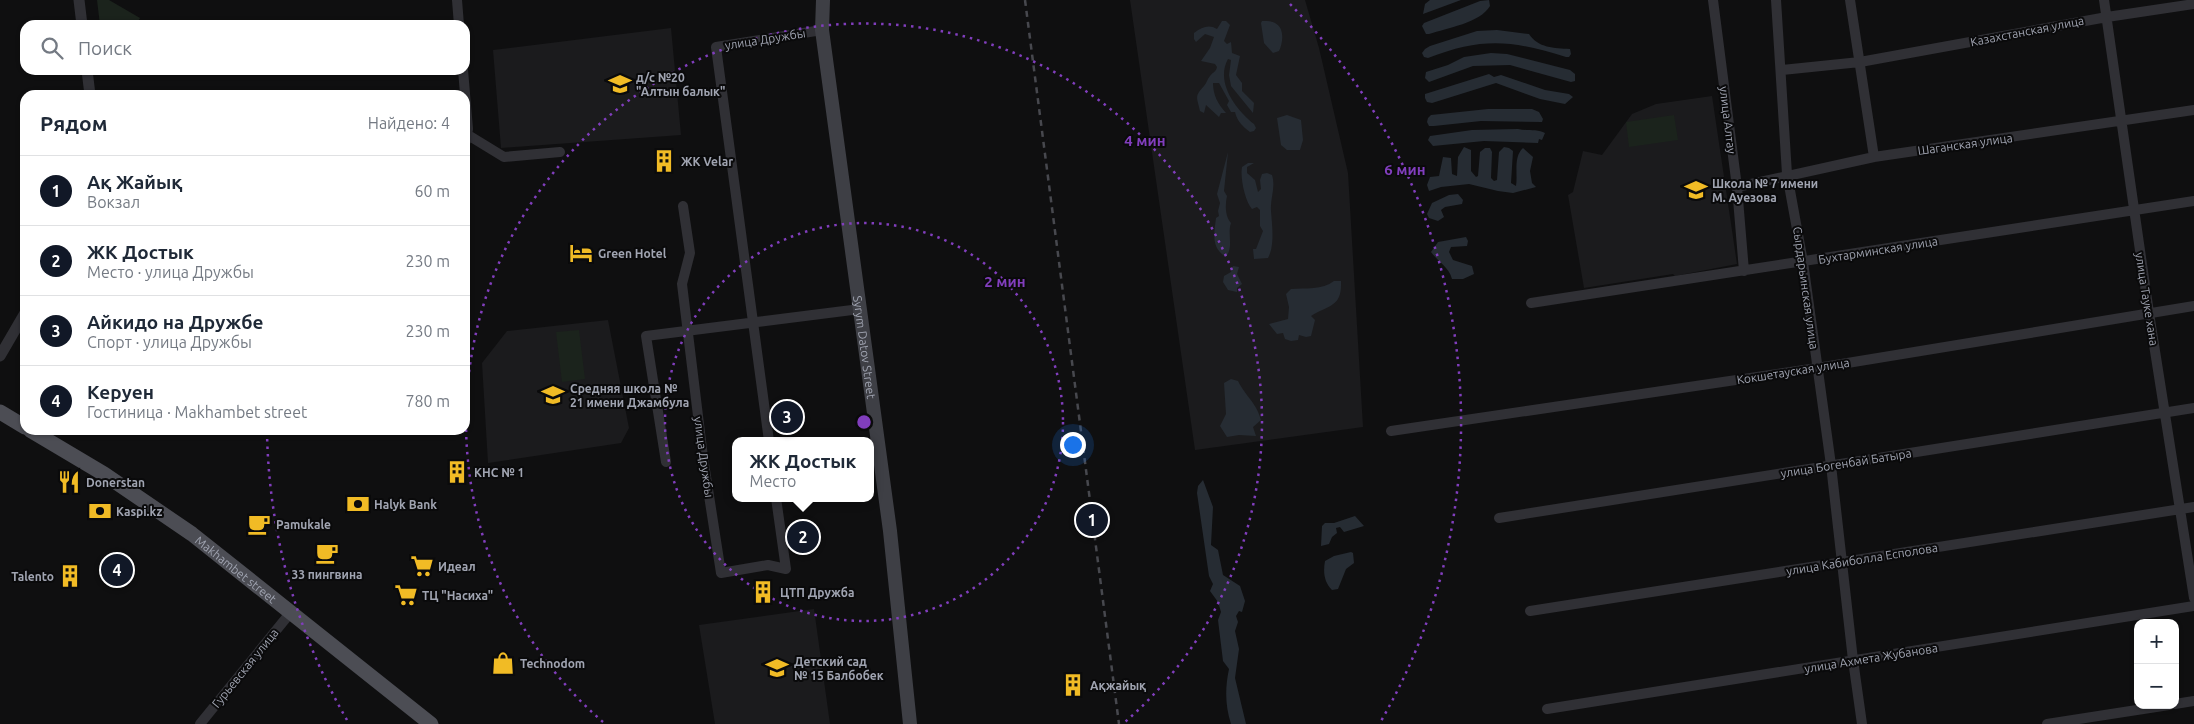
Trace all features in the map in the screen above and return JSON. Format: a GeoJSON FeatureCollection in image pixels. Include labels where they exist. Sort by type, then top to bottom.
{"type":"FeatureCollection","features":[{"type":"Feature","properties":{"kind":"main road","name":"Syrym Datov Street"},"geometry":{"type":"LineString","coordinates":[[823,0],[822,30],[890,536],[910,724]]}},
{"type":"Feature","properties":{"kind":"main road","name":"Makhambet street"},"geometry":{"type":"LineString","coordinates":[[0,412],[20,424]]}},
{"type":"Feature","properties":{"kind":"main road","name":"Makhambet street"},"geometry":{"type":"LineString","coordinates":[[38,435],[104,474],[192,534],[431,724]]}},
{"type":"Feature","properties":{"kind":"street"},"geometry":{"type":"LineString","coordinates":[[79,0],[81,20]]}},
{"type":"Feature","properties":{"kind":"street"},"geometry":{"type":"LineString","coordinates":[[457,0],[459,20]]}},
{"type":"Feature","properties":{"kind":"street","name":"улица Алтау"},"geometry":{"type":"LineString","coordinates":[[1713,0],[1737,187],[1744,271]]}},
{"type":"Feature","properties":{"kind":"street","name":"Сырдарьинская улица"},"geometry":{"type":"LineString","coordinates":[[1776,0],[1788,174],[1803,262],[1831,465],[1841,562],[1862,724]]}},
{"type":"Feature","properties":{"kind":"street"},"geometry":{"type":"LineString","coordinates":[[1850,0],[1874,157]]}},
{"type":"Feature","properties":{"kind":"street","name":"улица Тауке хана"},"geometry":{"type":"LineString","coordinates":[[2104,0],[2149,313],[2194,598]]}},
{"type":"Feature","properties":{"kind":"street","name":"Казахстанская улица"},"geometry":{"type":"LineString","coordinates":[[1782,70],[1860,62],[2107,16],[2194,4]]}},
{"type":"Feature","properties":{"kind":"street","name":"улица Дружбы"},"geometry":{"type":"LineString","coordinates":[[767,437],[716,47],[822,30]]}},
{"type":"Feature","properties":{"kind":"street"},"geometry":{"type":"LineString","coordinates":[[88,75],[89,90]]}},
{"type":"Feature","properties":{"kind":"street"},"geometry":{"type":"LineString","coordinates":[[463,75],[464,90]]}},
{"type":"Feature","properties":{"kind":"street","name":"Шаганская улица"},"geometry":{"type":"LineString","coordinates":[[1737,187],[1788,174],[1874,157],[2194,110]]}},
{"type":"Feature","properties":{"kind":"street"},"geometry":{"type":"LineString","coordinates":[[470,139],[504,156],[560,152]]}},
{"type":"Feature","properties":{"kind":"street","name":"Бухтарминская улица"},"geometry":{"type":"LineString","coordinates":[[1531,304],[2194,201]]}},
{"type":"Feature","properties":{"kind":"street","name":"улица Дружбы"},"geometry":{"type":"LineString","coordinates":[[683,206],[690,253],[682,284],[703,457],[721,573],[768,565],[786,569],[777,502]]}},
{"type":"Feature","properties":{"kind":"street","name":"Кокшетауская улица"},"geometry":{"type":"LineString","coordinates":[[1391,431],[1817,368],[2194,306]]}},
{"type":"Feature","properties":{"kind":"street"},"geometry":{"type":"LineString","coordinates":[[666,462],[646,336],[860,308]]}},
{"type":"Feature","properties":{"kind":"street"},"geometry":{"type":"LineString","coordinates":[[0,356],[20,322]]}},
{"type":"Feature","properties":{"kind":"street","name":"улица Богенбай Батыра"},"geometry":{"type":"LineString","coordinates":[[1499,518],[2194,408]]}},
{"type":"Feature","properties":{"kind":"street","name":"улица Кабиболла Есполова"},"geometry":{"type":"LineString","coordinates":[[1530,611],[2194,507]]}},
{"type":"Feature","properties":{"kind":"street","name":"улица Ахмета Жубанова"},"geometry":{"type":"LineString","coordinates":[[1547,709],[2194,606]]}},
{"type":"Feature","properties":{"kind":"street","name":"Гурьевская улица"},"geometry":{"type":"LineString","coordinates":[[200,724],[291,612]]}},
{"type":"Feature","properties":{"kind":"street"},"geometry":{"type":"LineString","coordinates":[[2179,703],[2194,701]]}},
{"type":"Feature","properties":{"kind":"street"},"geometry":{"type":"LineString","coordinates":[[2047,724],[2143,709]]}},
{"type":"Feature","properties":{"kind":"shaded area"},"geometry":{"type":"Polygon","coordinates":[[[97,0],[109,0],[140,18],[139,20],[99,20],[97,0]]]}},
{"type":"Feature","properties":{"kind":"shaded area"},"geometry":{"type":"Polygon","coordinates":[[[1130,0],[1305,0],[1319,48],[1348,173],[1363,427],[1195,450],[1130,0]]]}},
{"type":"Feature","properties":{"kind":"shaded area"},"geometry":{"type":"Polygon","coordinates":[[[1430,0],[1461,0],[1423,14],[1425,4],[1430,0]]]}},
{"type":"Feature","properties":{"kind":"shaded area"},"geometry":{"type":"Polygon","coordinates":[[[1489,0],[1490,6],[1485,12],[1471,21],[1429,34],[1426,34],[1422,26],[1424,23],[1480,1],[1489,0]]]}},
{"type":"Feature","properties":{"kind":"shaded area"},"geometry":{"type":"Polygon","coordinates":[[[1222,21],[1226,21],[1230,25],[1224,41],[1227,44],[1231,42],[1232,53],[1240,56],[1236,75],[1242,83],[1242,91],[1254,103],[1253,113],[1231,86],[1229,75],[1231,60],[1228,59],[1224,77],[1226,86],[1234,103],[1254,124],[1256,128],[1254,131],[1250,132],[1247,130],[1239,121],[1235,112],[1231,112],[1227,105],[1229,101],[1219,83],[1213,83],[1214,91],[1218,103],[1226,113],[1221,113],[1219,117],[1206,105],[1204,113],[1200,111],[1197,100],[1198,95],[1217,67],[1215,64],[1201,61],[1210,48],[1214,37],[1205,34],[1196,42],[1194,33],[1206,27],[1217,29],[1222,21]]]}},
{"type":"Feature","properties":{"kind":"shaded area"},"geometry":{"type":"Polygon","coordinates":[[[1262,21],[1274,22],[1280,28],[1282,40],[1279,51],[1273,53],[1264,43],[1262,21]]]}},
{"type":"Feature","properties":{"kind":"shaded area"},"geometry":{"type":"Polygon","coordinates":[[[671,28],[681,135],[501,148],[493,50],[671,28]]]}},
{"type":"Feature","properties":{"kind":"shaded area"},"geometry":{"type":"Polygon","coordinates":[[[1497,30],[1529,34],[1542,45],[1552,48],[1570,49],[1571,54],[1569,57],[1566,57],[1529,47],[1497,43],[1465,47],[1428,58],[1424,57],[1422,53],[1430,46],[1477,31],[1497,30]]]}},
{"type":"Feature","properties":{"kind":"shaded area"},"geometry":{"type":"Polygon","coordinates":[[[1491,53],[1507,54],[1570,70],[1575,74],[1575,81],[1571,82],[1510,65],[1473,66],[1429,82],[1425,78],[1426,72],[1448,65],[1464,57],[1491,53]]]}},
{"type":"Feature","properties":{"kind":"shaded area"},"geometry":{"type":"Polygon","coordinates":[[[1489,74],[1494,77],[1501,75],[1545,90],[1569,94],[1573,97],[1565,104],[1540,99],[1496,83],[1432,103],[1427,102],[1425,98],[1425,94],[1489,74]]]}},
{"type":"Feature","properties":{"kind":"shaded area"},"geometry":{"type":"Polygon","coordinates":[[[1712,96],[1737,264],[1675,276],[1673,274],[1584,288],[1568,195],[1573,192],[1583,151],[1602,155],[1632,114],[1656,104],[1712,96]]]}},
{"type":"Feature","properties":{"kind":"shaded area"},"geometry":{"type":"Polygon","coordinates":[[[1488,109],[1532,109],[1539,112],[1543,119],[1542,122],[1481,121],[1434,126],[1429,126],[1427,122],[1431,115],[1488,109]]]}},
{"type":"Feature","properties":{"kind":"shaded area"},"geometry":{"type":"Polygon","coordinates":[[[1287,115],[1301,120],[1303,140],[1300,150],[1287,150],[1281,145],[1277,118],[1287,115]]]}},
{"type":"Feature","properties":{"kind":"shaded area"},"geometry":{"type":"Polygon","coordinates":[[[1674,115],[1678,140],[1629,147],[1626,122],[1674,115]]]}},
{"type":"Feature","properties":{"kind":"shaded area"},"geometry":{"type":"Polygon","coordinates":[[[1518,129],[1545,133],[1542,140],[1539,139],[1538,143],[1484,141],[1433,146],[1428,140],[1430,136],[1472,130],[1518,129]]]}},
{"type":"Feature","properties":{"kind":"shaded area"},"geometry":{"type":"Polygon","coordinates":[[[1464,147],[1471,150],[1471,171],[1476,177],[1478,176],[1480,152],[1485,148],[1490,148],[1492,152],[1491,178],[1494,181],[1497,180],[1499,152],[1504,147],[1513,151],[1511,183],[1516,186],[1517,161],[1523,148],[1533,157],[1530,171],[1532,183],[1536,187],[1513,193],[1469,184],[1441,187],[1429,191],[1427,185],[1430,177],[1439,176],[1443,157],[1451,158],[1452,174],[1457,176],[1458,157],[1464,147]]]}},
{"type":"Feature","properties":{"kind":"shaded area"},"geometry":{"type":"Polygon","coordinates":[[[1228,152],[1224,191],[1227,196],[1227,214],[1231,223],[1230,249],[1226,257],[1218,249],[1214,235],[1220,203],[1217,194],[1228,152]]]}},
{"type":"Feature","properties":{"kind":"shaded area"},"geometry":{"type":"Polygon","coordinates":[[[1248,163],[1254,163],[1247,167],[1247,173],[1255,180],[1258,192],[1261,189],[1260,180],[1262,174],[1272,175],[1272,241],[1268,258],[1254,259],[1253,249],[1256,249],[1263,231],[1260,226],[1260,210],[1257,207],[1252,209],[1247,201],[1244,189],[1242,167],[1248,163]]]}},
{"type":"Feature","properties":{"kind":"shaded area"},"geometry":{"type":"Polygon","coordinates":[[[1458,194],[1463,200],[1462,204],[1445,207],[1441,210],[1444,217],[1438,221],[1429,218],[1427,214],[1432,203],[1449,195],[1458,194]]]}},
{"type":"Feature","properties":{"kind":"shaded area"},"geometry":{"type":"Polygon","coordinates":[[[1466,237],[1468,241],[1467,246],[1451,247],[1449,252],[1453,260],[1472,266],[1474,274],[1463,279],[1452,279],[1446,268],[1431,252],[1438,242],[1466,237]]]}},
{"type":"Feature","properties":{"kind":"shaded area"},"geometry":{"type":"Polygon","coordinates":[[[1233,266],[1239,267],[1237,274],[1242,284],[1237,288],[1237,292],[1228,290],[1223,282],[1224,276],[1231,272],[1233,266]]]}},
{"type":"Feature","properties":{"kind":"shaded area"},"geometry":{"type":"Polygon","coordinates":[[[1334,281],[1341,281],[1339,296],[1334,304],[1311,316],[1315,320],[1311,336],[1299,335],[1298,340],[1291,341],[1285,339],[1283,333],[1277,334],[1269,324],[1288,319],[1289,307],[1286,294],[1291,289],[1319,287],[1334,281]]]}},
{"type":"Feature","properties":{"kind":"shaded area","name":"Средняя школа № 21 имени Джамбула"},"geometry":{"type":"Polygon","coordinates":[[[608,320],[629,428],[621,443],[488,463],[482,363],[507,331],[608,320]]]}},
{"type":"Feature","properties":{"kind":"shaded area"},"geometry":{"type":"Polygon","coordinates":[[[579,330],[585,379],[562,382],[556,332],[579,330]]]}},
{"type":"Feature","properties":{"kind":"shaded area"},"geometry":{"type":"Polygon","coordinates":[[[1231,379],[1238,381],[1259,414],[1261,420],[1253,427],[1256,436],[1239,435],[1227,437],[1220,426],[1226,414],[1224,383],[1231,379]]]}},
{"type":"Feature","properties":{"kind":"shaded area"},"geometry":{"type":"Polygon","coordinates":[[[1203,480],[1213,507],[1211,545],[1218,550],[1223,575],[1240,586],[1245,601],[1242,612],[1239,611],[1236,616],[1238,622],[1235,631],[1239,649],[1235,678],[1246,724],[1231,724],[1228,710],[1226,690],[1229,669],[1223,661],[1218,620],[1221,612],[1218,602],[1210,591],[1213,584],[1209,576],[1197,493],[1198,486],[1203,480]]]}},
{"type":"Feature","properties":{"kind":"shaded area"},"geometry":{"type":"Polygon","coordinates":[[[1355,516],[1364,526],[1344,532],[1340,527],[1336,528],[1337,533],[1332,537],[1329,544],[1321,546],[1322,526],[1325,523],[1334,523],[1355,516]]]}},
{"type":"Feature","properties":{"kind":"shaded area"},"geometry":{"type":"Polygon","coordinates":[[[1353,553],[1354,563],[1346,569],[1338,589],[1332,590],[1327,584],[1325,577],[1325,561],[1334,556],[1353,553]]]}},
{"type":"Feature","properties":{"kind":"shaded area"},"geometry":{"type":"Polygon","coordinates":[[[814,609],[830,724],[715,724],[699,625],[814,609]]]}},
{"type":"Feature","properties":{"kind":"railway"},"geometry":{"type":"LineString","coordinates":[[1025,0],[1119,724]]}},
{"type":"Feature","properties":{"kind":"place","name":"д/с №20 \"Алтын балык\""},"geometry":{"type":"Point","coordinates":[620,84]}},
{"type":"Feature","properties":{"kind":"place","name":"ЖК Velar"},"geometry":{"type":"Point","coordinates":[664,161]}},
{"type":"Feature","properties":{"kind":"place","name":"Школа № 7 имени М. Ауезова"},"geometry":{"type":"Point","coordinates":[1696,190]}},
{"type":"Feature","properties":{"kind":"place","name":"Green Hotel"},"geometry":{"type":"Point","coordinates":[581,253]}},
{"type":"Feature","properties":{"kind":"place","name":"Средняя школа № 21 имени Джамбула"},"geometry":{"type":"Point","coordinates":[553,395]}},
{"type":"Feature","properties":{"kind":"place","name":"Айкидо на Дружбе"},"geometry":{"type":"Point","coordinates":[787,417]}},
{"type":"Feature","properties":{"kind":"place","name":"КНС № 1"},"geometry":{"type":"Point","coordinates":[457,472]}},
{"type":"Feature","properties":{"kind":"place","name":"Donerstan"},"geometry":{"type":"Point","coordinates":[69,482]}},
{"type":"Feature","properties":{"kind":"place","name":"Halyk Bank"},"geometry":{"type":"Point","coordinates":[358,504]}},
{"type":"Feature","properties":{"kind":"place","name":"Kaspi.kz"},"geometry":{"type":"Point","coordinates":[100,511]}},
{"type":"Feature","properties":{"kind":"place","name":"Ақ Жайық"},"geometry":{"type":"Point","coordinates":[1092,520]}},
{"type":"Feature","properties":{"kind":"place","name":"Pamukale"},"geometry":{"type":"Point","coordinates":[259,524]}},
{"type":"Feature","properties":{"kind":"place","name":"ЖК Достык"},"geometry":{"type":"Point","coordinates":[803,537]}},
{"type":"Feature","properties":{"kind":"place","name":"33 пингвина"},"geometry":{"type":"Point","coordinates":[327,553]}},
{"type":"Feature","properties":{"kind":"place","name":"Идеал"},"geometry":{"type":"Point","coordinates":[422,566]}},
{"type":"Feature","properties":{"kind":"place","name":"Керуен"},"geometry":{"type":"Point","coordinates":[117,570]}},
{"type":"Feature","properties":{"kind":"place","name":"Talento"},"geometry":{"type":"Point","coordinates":[70,576]}},
{"type":"Feature","properties":{"kind":"place","name":"ЦТП Дружба"},"geometry":{"type":"Point","coordinates":[763,592]}},
{"type":"Feature","properties":{"kind":"place","name":"ТЦ \"Насиха\""},"geometry":{"type":"Point","coordinates":[406,595]}},
{"type":"Feature","properties":{"kind":"place","name":"Technodom"},"geometry":{"type":"Point","coordinates":[503,663]}},
{"type":"Feature","properties":{"kind":"place","name":"Детский сад № 15 Балбобек"},"geometry":{"type":"Point","coordinates":[777,668]}},
{"type":"Feature","properties":{"kind":"place","name":"Ақжайық"},"geometry":{"type":"Point","coordinates":[1073,685]}}]}
